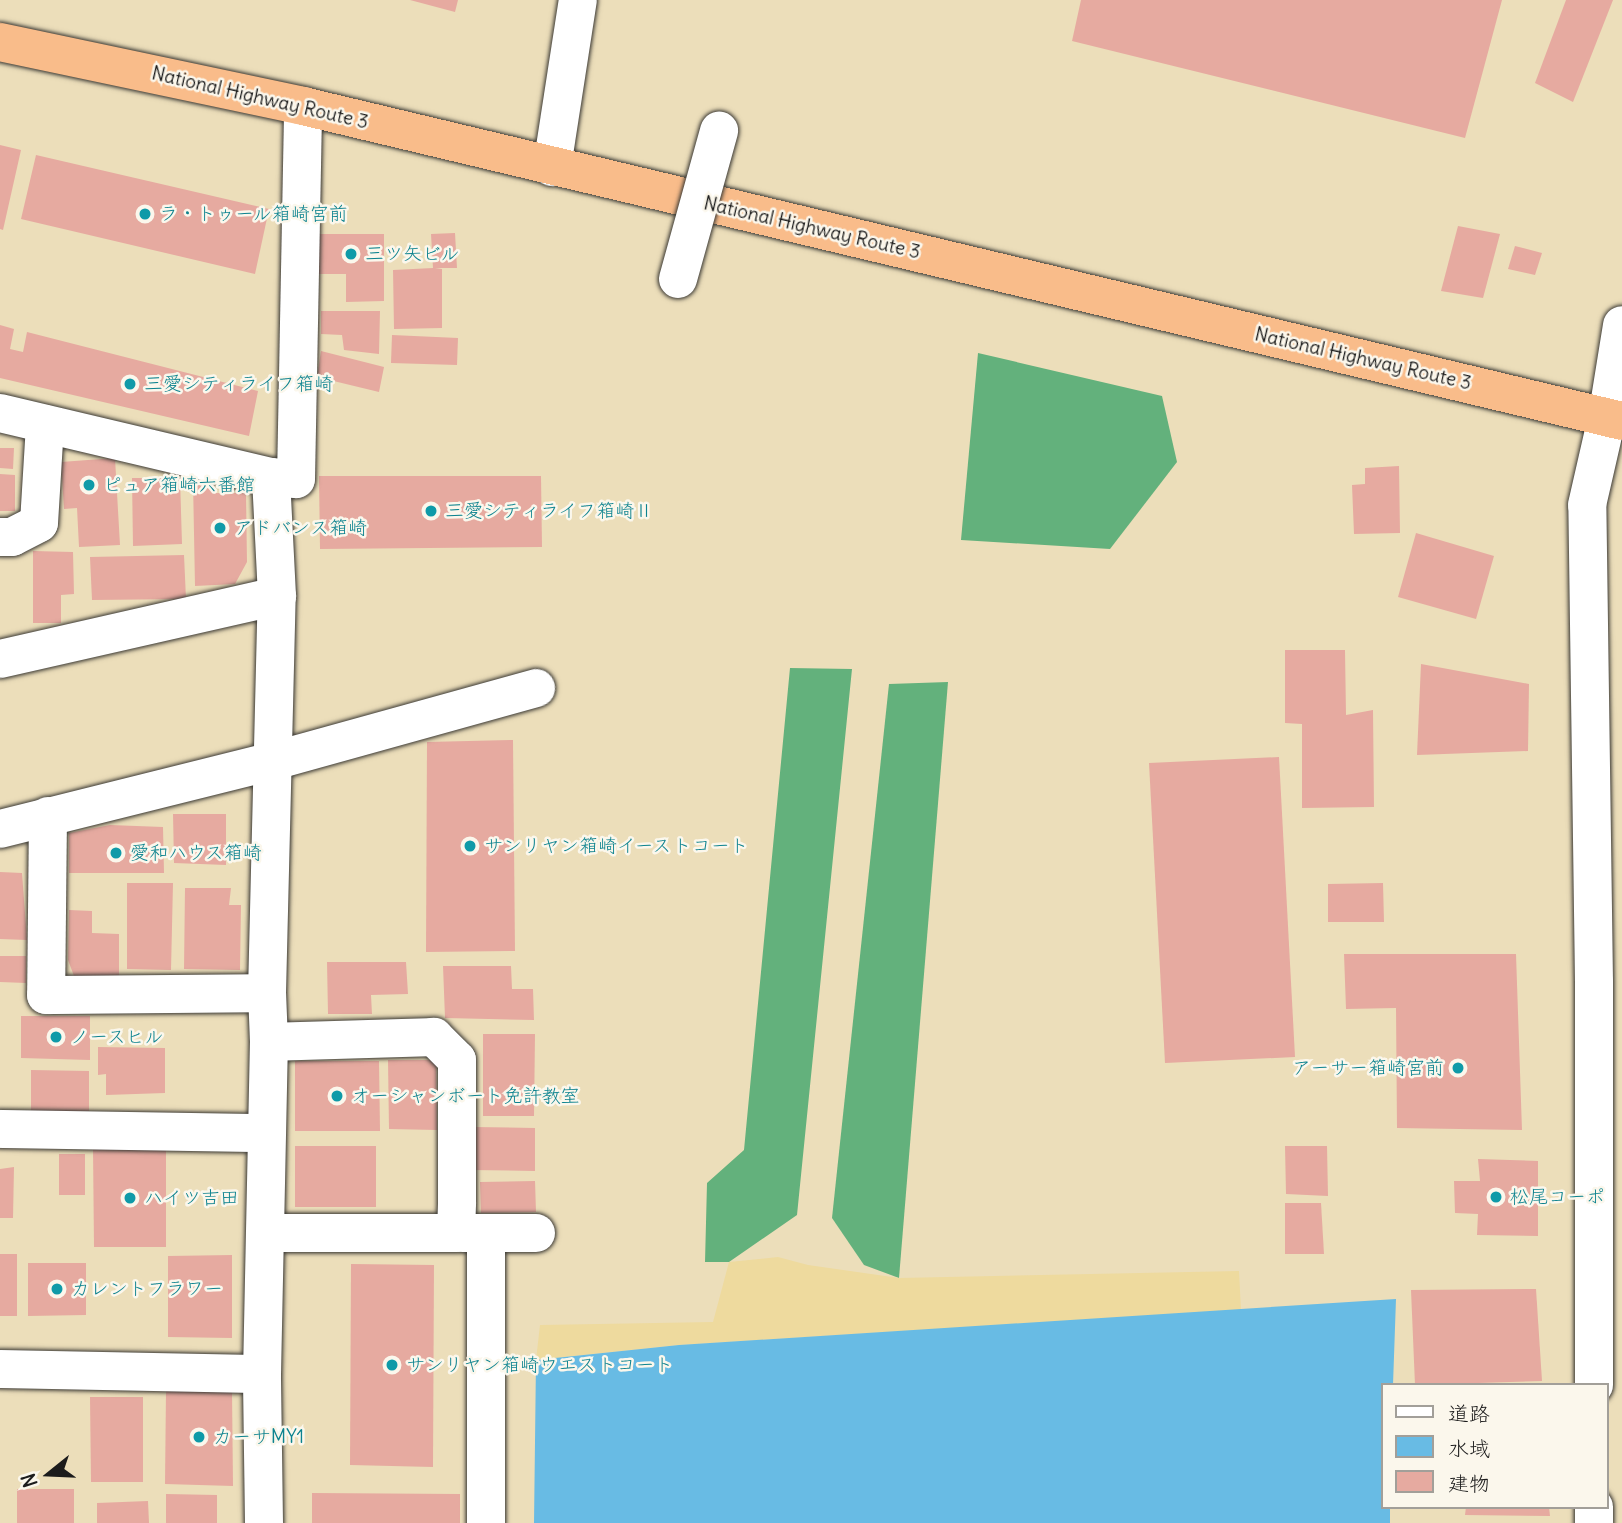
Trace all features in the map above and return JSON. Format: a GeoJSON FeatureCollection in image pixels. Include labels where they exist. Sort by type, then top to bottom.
{"type":"FeatureCollection","features":[{"type":"Feature","properties":{"kind":"highway","name":"National Highway Route 3"},"geometry":{"type":"LineString","coordinates":[[0,42],[303,106],[1615,419]]}},
{"type":"Feature","properties":{"kind":"street"},"geometry":{"type":"LineString","coordinates":[[552,167],[578,0]]}},
{"type":"Feature","properties":{"kind":"street"},"geometry":{"type":"LineString","coordinates":[[0,413],[271,477],[296,480],[303,106]]}},
{"type":"Feature","properties":{"kind":"street"},"geometry":{"type":"LineString","coordinates":[[678,279],[719,131]]}},
{"type":"Feature","properties":{"kind":"street"},"geometry":{"type":"LineString","coordinates":[[1622,326],[1615,419],[1622,472]]}},
{"type":"Feature","properties":{"kind":"street"},"geometry":{"type":"LineString","coordinates":[[1594,1383],[1594,982],[1587,505],[1615,419]]}},
{"type":"Feature","properties":{"kind":"street"},"geometry":{"type":"LineString","coordinates":[[0,537],[12,537],[39,523],[45,424]]}},
{"type":"Feature","properties":{"kind":"street"},"geometry":{"type":"LineString","coordinates":[[264,1523],[262,1374],[269,1042],[267,993],[277,596],[271,477]]}},
{"type":"Feature","properties":{"kind":"street"},"geometry":{"type":"LineString","coordinates":[[0,659],[277,596]]}},
{"type":"Feature","properties":{"kind":"street"},"geometry":{"type":"LineString","coordinates":[[0,829],[273,761],[536,688]]}},
{"type":"Feature","properties":{"kind":"street"},"geometry":{"type":"LineString","coordinates":[[48,816],[46,995],[267,993]]}},
{"type":"Feature","properties":{"kind":"street"},"geometry":{"type":"LineString","coordinates":[[269,1042],[434,1037],[457,1060],[471,1234],[485,1523]]}},
{"type":"Feature","properties":{"kind":"street"},"geometry":{"type":"LineString","coordinates":[[0,1129],[267,1133]]}},
{"type":"Feature","properties":{"kind":"street"},"geometry":{"type":"LineString","coordinates":[[265,1233],[536,1233]]}},
{"type":"Feature","properties":{"kind":"street"},"geometry":{"type":"LineString","coordinates":[[0,1369],[262,1374]]}},
{"type":"Feature","properties":{"kind":"green space"},"geometry":{"type":"Polygon","coordinates":[[[978,353],[1162,396],[1177,462],[1110,549],[961,540],[978,353]]]}},
{"type":"Feature","properties":{"kind":"green space"},"geometry":{"type":"Polygon","coordinates":[[[790,668],[852,669],[797,1215],[729,1262],[705,1262],[707,1183],[744,1150],[790,668]]]}},
{"type":"Feature","properties":{"kind":"green space"},"geometry":{"type":"Polygon","coordinates":[[[948,682],[899,1278],[864,1265],[832,1218],[889,684],[948,682]]]}},
{"type":"Feature","properties":{"kind":"sand"},"geometry":{"type":"Polygon","coordinates":[[[778,1257],[808,1265],[899,1278],[1239,1271],[1241,1310],[679,1345],[536,1360],[540,1325],[713,1322],[729,1262],[778,1257]]]}},
{"type":"Feature","properties":{"kind":"water"},"geometry":{"type":"Polygon","coordinates":[[[1396,1299],[1393,1383],[1380,1383],[1380,1509],[1390,1509],[1390,1523],[534,1523],[536,1360],[679,1345],[1396,1299]]]}},
{"type":"Feature","properties":{"kind":"building"},"geometry":{"type":"Polygon","coordinates":[[[410,0],[458,0],[455,12],[410,0]]]}},
{"type":"Feature","properties":{"kind":"building"},"geometry":{"type":"Polygon","coordinates":[[[1081,0],[1502,0],[1465,138],[1072,41],[1081,0]]]}},
{"type":"Feature","properties":{"kind":"building"},"geometry":{"type":"Polygon","coordinates":[[[1566,0],[1613,0],[1573,102],[1535,83],[1566,0]]]}},
{"type":"Feature","properties":{"kind":"building"},"geometry":{"type":"Polygon","coordinates":[[[0,145],[21,150],[3,230],[0,229],[0,145]]]}},
{"type":"Feature","properties":{"kind":"building","name":"ラ・トゥール箱崎宮前"},"geometry":{"type":"Polygon","coordinates":[[[36,155],[269,209],[255,274],[21,219],[36,155]]]}},
{"type":"Feature","properties":{"kind":"building"},"geometry":{"type":"Polygon","coordinates":[[[1458,226],[1500,234],[1483,298],[1441,291],[1458,226]]]}},
{"type":"Feature","properties":{"kind":"building"},"geometry":{"type":"Polygon","coordinates":[[[455,233],[457,268],[435,268],[442,269],[442,328],[394,329],[393,270],[433,268],[431,234],[455,233]]]}},
{"type":"Feature","properties":{"kind":"building","name":"三ツ矢ビル"},"geometry":{"type":"Polygon","coordinates":[[[318,234],[384,234],[384,301],[346,302],[346,274],[319,274],[318,234]]]}},
{"type":"Feature","properties":{"kind":"building"},"geometry":{"type":"Polygon","coordinates":[[[1515,246],[1542,253],[1535,275],[1508,269],[1515,246]]]}},
{"type":"Feature","properties":{"kind":"building"},"geometry":{"type":"Polygon","coordinates":[[[321,311],[380,311],[379,354],[344,350],[342,335],[321,334],[321,311]]]}},
{"type":"Feature","properties":{"kind":"building","name":"三愛シティライフ箱崎"},"geometry":{"type":"Polygon","coordinates":[[[0,325],[14,329],[10,349],[23,352],[27,332],[258,391],[249,436],[0,378],[0,325]]]}},
{"type":"Feature","properties":{"kind":"building"},"geometry":{"type":"Polygon","coordinates":[[[392,335],[458,338],[457,365],[391,363],[392,335]]]}},
{"type":"Feature","properties":{"kind":"building"},"geometry":{"type":"Polygon","coordinates":[[[321,351],[384,367],[379,392],[317,377],[321,351]]]}},
{"type":"Feature","properties":{"kind":"building"},"geometry":{"type":"Polygon","coordinates":[[[0,448],[14,448],[13,469],[0,468],[0,448]]]}},
{"type":"Feature","properties":{"kind":"building","name":"ピュア箱崎六番館"},"geometry":{"type":"Polygon","coordinates":[[[115,458],[120,545],[79,547],[77,508],[64,509],[61,462],[115,458]]]}},
{"type":"Feature","properties":{"kind":"building"},"geometry":{"type":"Polygon","coordinates":[[[1399,466],[1400,533],[1354,534],[1352,485],[1365,484],[1365,468],[1399,466]]]}},
{"type":"Feature","properties":{"kind":"building"},"geometry":{"type":"Polygon","coordinates":[[[0,474],[15,475],[15,511],[0,511],[0,474]]]}},
{"type":"Feature","properties":{"kind":"building","name":"三愛シティライフ箱崎Ⅱ"},"geometry":{"type":"Polygon","coordinates":[[[319,476],[541,476],[542,547],[320,549],[319,476]]]}},
{"type":"Feature","properties":{"kind":"building"},"geometry":{"type":"Polygon","coordinates":[[[132,478],[180,478],[182,544],[133,546],[132,478]]]}},
{"type":"Feature","properties":{"kind":"building","name":"アドバンス箱崎"},"geometry":{"type":"Polygon","coordinates":[[[193,481],[212,482],[212,493],[246,493],[247,562],[235,584],[195,586],[193,481]]]}},
{"type":"Feature","properties":{"kind":"building"},"geometry":{"type":"Polygon","coordinates":[[[1416,533],[1494,556],[1476,619],[1398,597],[1416,533]]]}},
{"type":"Feature","properties":{"kind":"building"},"geometry":{"type":"Polygon","coordinates":[[[33,551],[73,552],[74,594],[61,595],[61,623],[33,623],[33,551]]]}},
{"type":"Feature","properties":{"kind":"building"},"geometry":{"type":"Polygon","coordinates":[[[184,555],[186,599],[92,600],[90,557],[184,555]]]}},
{"type":"Feature","properties":{"kind":"building"},"geometry":{"type":"Polygon","coordinates":[[[1285,650],[1345,650],[1346,715],[1373,710],[1374,807],[1302,808],[1302,724],[1285,723],[1285,650]]]}},
{"type":"Feature","properties":{"kind":"building"},"geometry":{"type":"Polygon","coordinates":[[[1421,664],[1529,684],[1528,751],[1417,755],[1421,664]]]}},
{"type":"Feature","properties":{"kind":"building","name":"サンリヤン箱崎イーストコート"},"geometry":{"type":"Polygon","coordinates":[[[513,740],[515,951],[426,952],[427,742],[513,740]]]}},
{"type":"Feature","properties":{"kind":"building"},"geometry":{"type":"Polygon","coordinates":[[[1279,757],[1295,1057],[1165,1063],[1149,763],[1279,757]]]}},
{"type":"Feature","properties":{"kind":"building"},"geometry":{"type":"Polygon","coordinates":[[[173,814],[226,814],[226,865],[174,863],[173,814]]]}},
{"type":"Feature","properties":{"kind":"building","name":"愛和ハウス箱崎"},"geometry":{"type":"Polygon","coordinates":[[[110,825],[163,827],[164,873],[69,873],[69,833],[110,825]]]}},
{"type":"Feature","properties":{"kind":"building"},"geometry":{"type":"Polygon","coordinates":[[[0,872],[22,873],[27,940],[0,939],[0,872]]]}},
{"type":"Feature","properties":{"kind":"building"},"geometry":{"type":"Polygon","coordinates":[[[127,883],[173,883],[171,970],[127,969],[127,883]]]}},
{"type":"Feature","properties":{"kind":"building"},"geometry":{"type":"Polygon","coordinates":[[[1383,883],[1384,922],[1328,922],[1328,884],[1383,883]]]}},
{"type":"Feature","properties":{"kind":"building"},"geometry":{"type":"Polygon","coordinates":[[[185,888],[231,888],[229,905],[241,905],[240,970],[184,969],[185,888]]]}},
{"type":"Feature","properties":{"kind":"building"},"geometry":{"type":"Polygon","coordinates":[[[69,910],[92,911],[92,933],[119,934],[119,976],[74,976],[68,960],[69,910]]]}},
{"type":"Feature","properties":{"kind":"building","name":"アーサー箱崎宮前"},"geometry":{"type":"Polygon","coordinates":[[[1344,954],[1516,954],[1522,1130],[1397,1128],[1396,1008],[1346,1009],[1344,954]]]}},
{"type":"Feature","properties":{"kind":"building"},"geometry":{"type":"Polygon","coordinates":[[[0,956],[26,956],[26,983],[0,982],[0,956]]]}},
{"type":"Feature","properties":{"kind":"building"},"geometry":{"type":"Polygon","coordinates":[[[327,962],[406,962],[408,994],[371,995],[372,1014],[328,1014],[327,962]]]}},
{"type":"Feature","properties":{"kind":"building"},"geometry":{"type":"Polygon","coordinates":[[[443,966],[511,966],[512,989],[533,989],[534,1020],[445,1018],[443,966]]]}},
{"type":"Feature","properties":{"kind":"building","name":"ノースヒル"},"geometry":{"type":"Polygon","coordinates":[[[21,1016],[90,1016],[90,1060],[21,1058],[21,1016]]]}},
{"type":"Feature","properties":{"kind":"building"},"geometry":{"type":"Polygon","coordinates":[[[483,1034],[535,1034],[534,1116],[483,1116],[483,1034]]]}},
{"type":"Feature","properties":{"kind":"building"},"geometry":{"type":"Polygon","coordinates":[[[98,1047],[165,1048],[165,1093],[106,1095],[106,1074],[98,1075],[98,1047]]]}},
{"type":"Feature","properties":{"kind":"building"},"geometry":{"type":"Polygon","coordinates":[[[388,1060],[436,1060],[437,1130],[389,1129],[388,1060]]]}},
{"type":"Feature","properties":{"kind":"building","name":"オーシャンボート免許教室"},"geometry":{"type":"Polygon","coordinates":[[[295,1061],[379,1061],[380,1131],[295,1131],[295,1061]]]}},
{"type":"Feature","properties":{"kind":"building"},"geometry":{"type":"Polygon","coordinates":[[[31,1070],[89,1071],[89,1111],[31,1112],[31,1070]]]}},
{"type":"Feature","properties":{"kind":"building"},"geometry":{"type":"Polygon","coordinates":[[[473,1127],[535,1128],[535,1171],[471,1170],[473,1127]]]}},
{"type":"Feature","properties":{"kind":"building"},"geometry":{"type":"Polygon","coordinates":[[[295,1146],[376,1146],[376,1207],[295,1207],[295,1146]]]}},
{"type":"Feature","properties":{"kind":"building"},"geometry":{"type":"Polygon","coordinates":[[[1285,1146],[1327,1146],[1328,1196],[1286,1194],[1285,1146]]]}},
{"type":"Feature","properties":{"kind":"building","name":"ハイツ吉田"},"geometry":{"type":"Polygon","coordinates":[[[93,1148],[166,1148],[166,1247],[94,1247],[93,1148]]]}},
{"type":"Feature","properties":{"kind":"building"},"geometry":{"type":"Polygon","coordinates":[[[59,1154],[85,1154],[85,1195],[59,1195],[59,1154]]]}},
{"type":"Feature","properties":{"kind":"building","name":"松尾コーポ"},"geometry":{"type":"Polygon","coordinates":[[[1478,1159],[1538,1161],[1538,1236],[1477,1235],[1478,1214],[1455,1213],[1454,1181],[1480,1181],[1478,1159]]]}},
{"type":"Feature","properties":{"kind":"building"},"geometry":{"type":"Polygon","coordinates":[[[14,1167],[13,1218],[0,1218],[0,1169],[14,1167]]]}},
{"type":"Feature","properties":{"kind":"building"},"geometry":{"type":"Polygon","coordinates":[[[535,1181],[536,1212],[481,1213],[480,1182],[535,1181]]]}},
{"type":"Feature","properties":{"kind":"building"},"geometry":{"type":"Polygon","coordinates":[[[1285,1203],[1321,1203],[1324,1254],[1285,1254],[1285,1203]]]}},
{"type":"Feature","properties":{"kind":"building"},"geometry":{"type":"Polygon","coordinates":[[[0,1254],[17,1254],[17,1316],[0,1316],[0,1254]]]}},
{"type":"Feature","properties":{"kind":"building"},"geometry":{"type":"Polygon","coordinates":[[[232,1255],[232,1338],[168,1337],[168,1256],[232,1255]]]}},
{"type":"Feature","properties":{"kind":"building","name":"カレントフラワー"},"geometry":{"type":"Polygon","coordinates":[[[28,1263],[86,1263],[86,1315],[28,1316],[28,1263]]]}},
{"type":"Feature","properties":{"kind":"building","name":"サンリヤン箱崎ウエストコート"},"geometry":{"type":"Polygon","coordinates":[[[351,1264],[434,1265],[433,1467],[350,1465],[351,1264]]]}},
{"type":"Feature","properties":{"kind":"building"},"geometry":{"type":"Polygon","coordinates":[[[1536,1289],[1542,1381],[1415,1383],[1411,1290],[1536,1289]]]}},
{"type":"Feature","properties":{"kind":"building","name":"カーサMY1"},"geometry":{"type":"Polygon","coordinates":[[[166,1391],[232,1391],[233,1486],[165,1484],[166,1391]]]}},
{"type":"Feature","properties":{"kind":"building"},"geometry":{"type":"Polygon","coordinates":[[[90,1397],[143,1397],[143,1482],[91,1482],[90,1397]]]}},
{"type":"Feature","properties":{"kind":"building"},"geometry":{"type":"Polygon","coordinates":[[[17,1489],[74,1489],[74,1523],[17,1523],[17,1489]]]}},
{"type":"Feature","properties":{"kind":"building"},"geometry":{"type":"Polygon","coordinates":[[[312,1493],[460,1494],[460,1523],[312,1523],[312,1493]]]}},
{"type":"Feature","properties":{"kind":"building"},"geometry":{"type":"Polygon","coordinates":[[[166,1494],[217,1495],[217,1523],[166,1523],[166,1494]]]}},
{"type":"Feature","properties":{"kind":"building"},"geometry":{"type":"Polygon","coordinates":[[[148,1501],[149,1523],[97,1523],[97,1503],[148,1501]]]}},
{"type":"Feature","properties":{"kind":"building"},"geometry":{"type":"Polygon","coordinates":[[[1466,1509],[1549,1509],[1550,1516],[1465,1515],[1466,1509]]]}},
{"type":"Feature","properties":{"kind":"place","name":"ラ・トゥール箱崎宮前"},"geometry":{"type":"Point","coordinates":[145,214]}},
{"type":"Feature","properties":{"kind":"place","name":"三ツ矢ビル"},"geometry":{"type":"Point","coordinates":[351,254]}},
{"type":"Feature","properties":{"kind":"place","name":"三愛シティライフ箱崎"},"geometry":{"type":"Point","coordinates":[130,384]}},
{"type":"Feature","properties":{"kind":"place","name":"ピュア箱崎六番館"},"geometry":{"type":"Point","coordinates":[89,485]}},
{"type":"Feature","properties":{"kind":"place","name":"三愛シティライフ箱崎Ⅱ"},"geometry":{"type":"Point","coordinates":[431,511]}},
{"type":"Feature","properties":{"kind":"place","name":"アドバンス箱崎"},"geometry":{"type":"Point","coordinates":[220,528]}},
{"type":"Feature","properties":{"kind":"place","name":"サンリヤン箱崎イーストコート"},"geometry":{"type":"Point","coordinates":[470,846]}},
{"type":"Feature","properties":{"kind":"place","name":"愛和ハウス箱崎"},"geometry":{"type":"Point","coordinates":[116,853]}},
{"type":"Feature","properties":{"kind":"place","name":"ノースヒル"},"geometry":{"type":"Point","coordinates":[56,1037]}},
{"type":"Feature","properties":{"kind":"place","name":"アーサー箱崎宮前"},"geometry":{"type":"Point","coordinates":[1458,1068]}},
{"type":"Feature","properties":{"kind":"place","name":"オーシャンボート免許教室"},"geometry":{"type":"Point","coordinates":[337,1096]}},
{"type":"Feature","properties":{"kind":"place","name":"松尾コーポ"},"geometry":{"type":"Point","coordinates":[1496,1197]}},
{"type":"Feature","properties":{"kind":"place","name":"ハイツ吉田"},"geometry":{"type":"Point","coordinates":[130,1198]}},
{"type":"Feature","properties":{"kind":"place","name":"カレントフラワー"},"geometry":{"type":"Point","coordinates":[57,1289]}},
{"type":"Feature","properties":{"kind":"place","name":"サンリヤン箱崎ウエストコート"},"geometry":{"type":"Point","coordinates":[392,1365]}},
{"type":"Feature","properties":{"kind":"place","name":"カーサMY1"},"geometry":{"type":"Point","coordinates":[199,1437]}}]}
